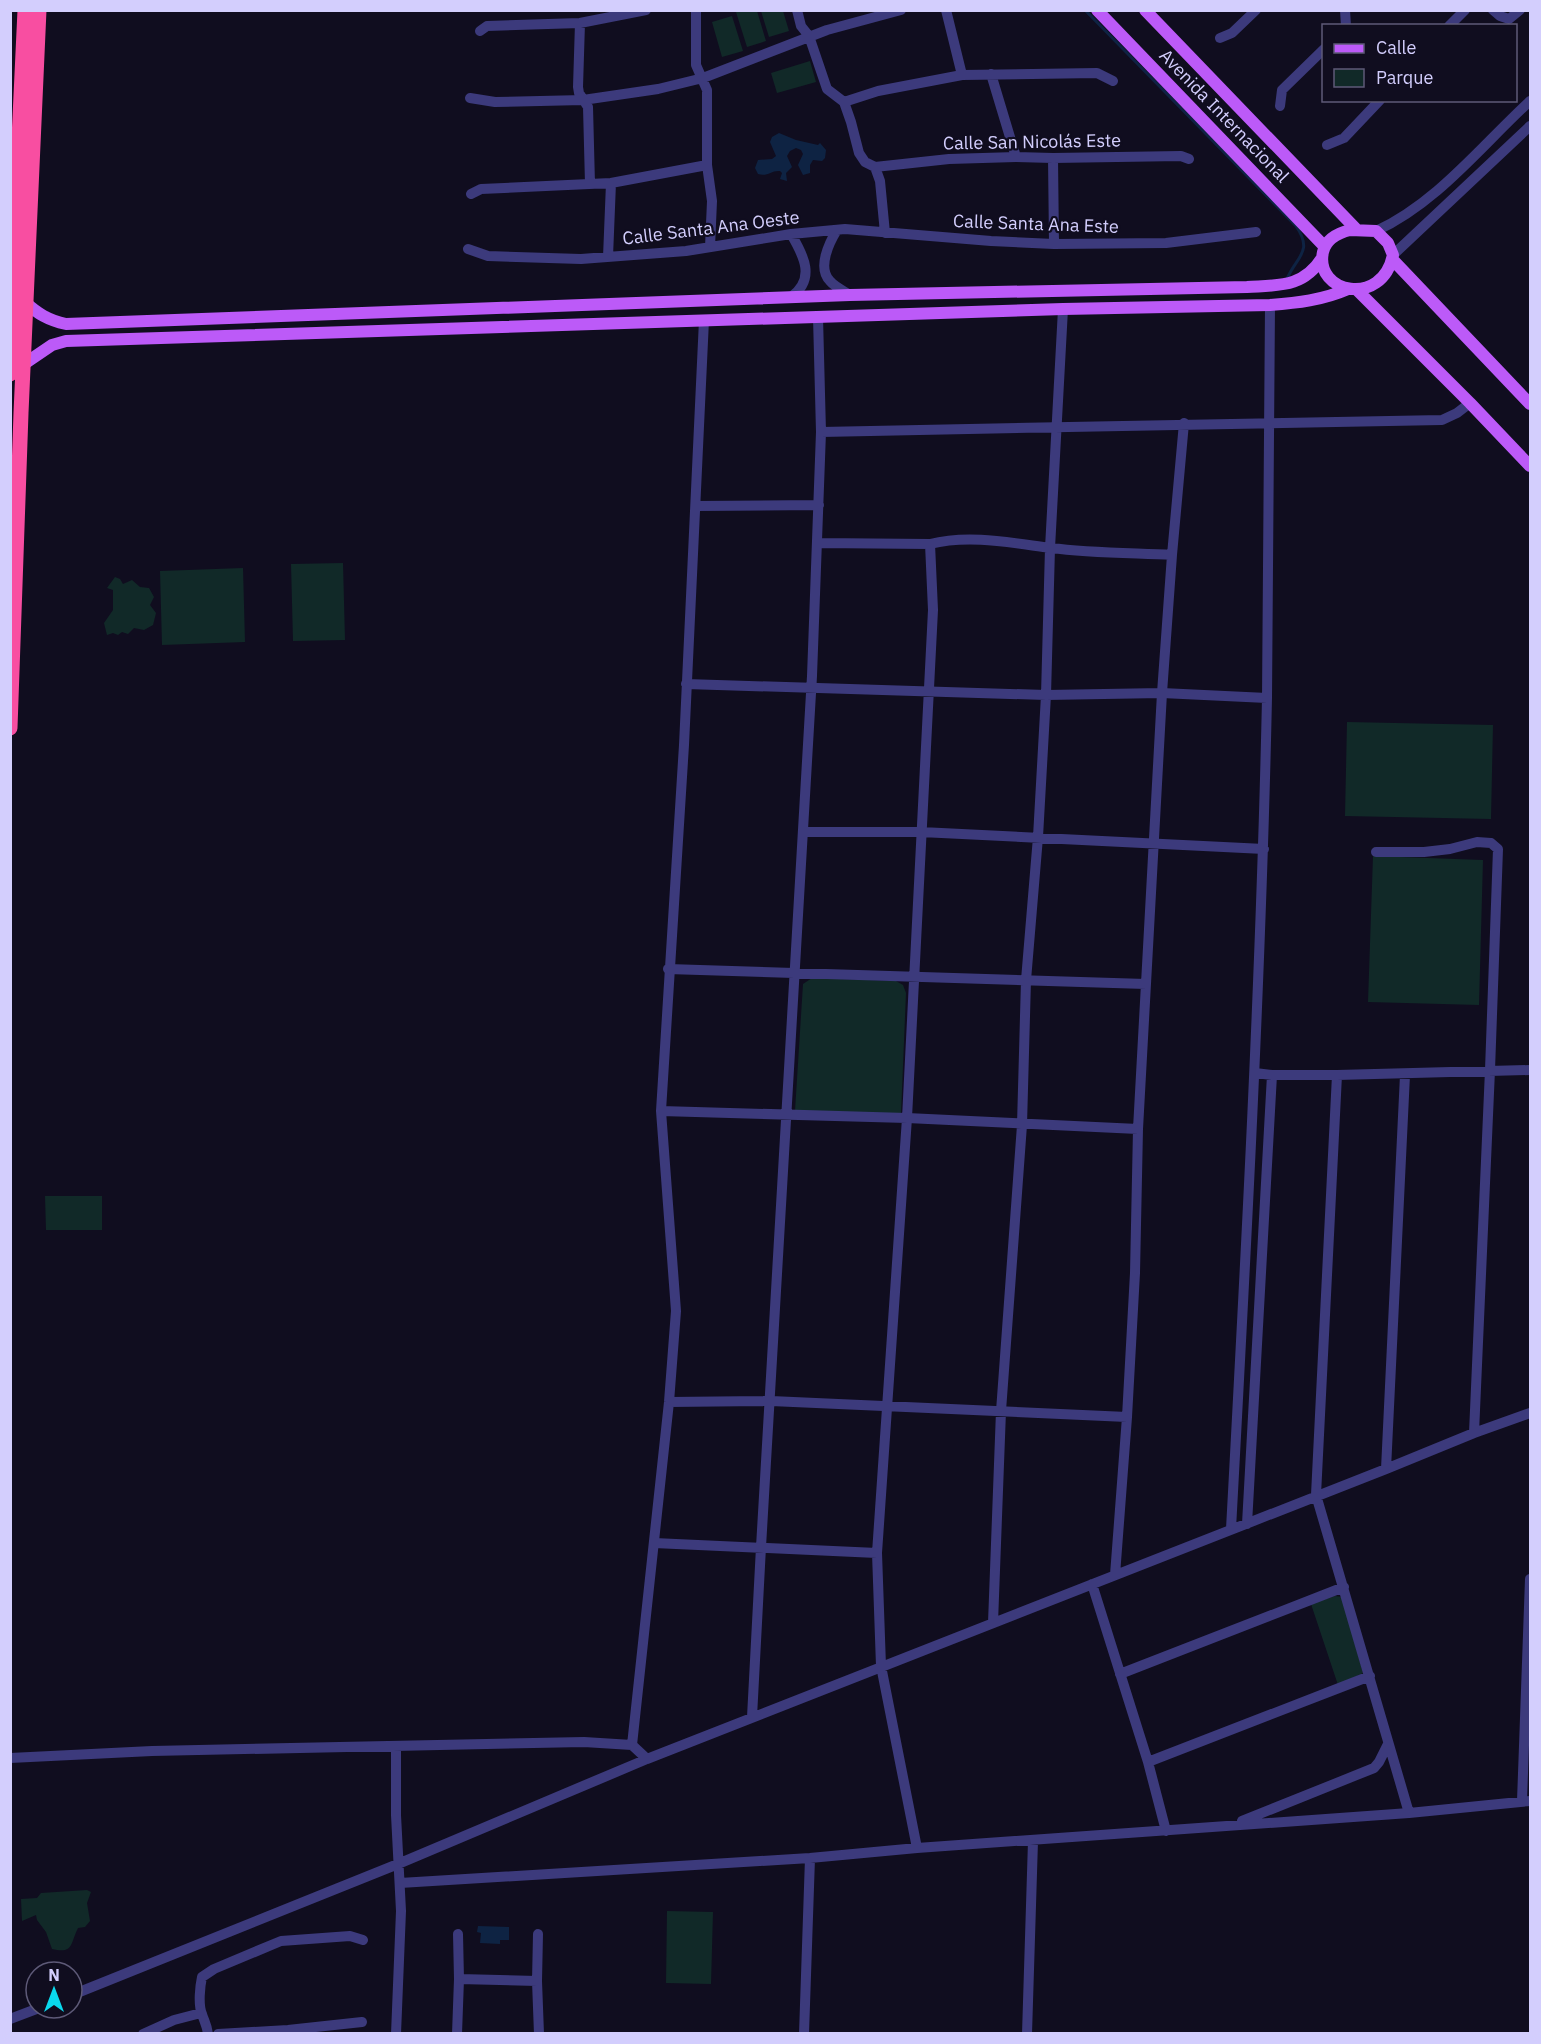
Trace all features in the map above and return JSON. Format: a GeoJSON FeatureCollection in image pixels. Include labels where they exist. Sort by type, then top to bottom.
{"type":"FeatureCollection","features":[{"type":"Feature","properties":{"kind":"highway"},"geometry":{"type":"LineString","coordinates":[[10,374],[25,10]]}},
{"type":"Feature","properties":{"kind":"highway"},"geometry":{"type":"LineString","coordinates":[[10,728],[39,10]]}},
{"type":"Feature","properties":{"kind":"main road","name":"Avenida Internacional"},"geometry":{"type":"LineString","coordinates":[[1097,10],[1323,252]]}},
{"type":"Feature","properties":{"kind":"main road","name":"Avenida Internacional"},"geometry":{"type":"LineString","coordinates":[[1145,10],[1357,230]]}},
{"type":"Feature","properties":{"kind":"main road"},"geometry":{"type":"LineString","coordinates":[[26,302],[50,321],[66,324],[850,295],[1274,285],[1292,284],[1311,273],[1323,252],[1340,233],[1357,230],[1376,231],[1388,243],[1393,257],[1530,405]]}},
{"type":"Feature","properties":{"kind":"main road"},"geometry":{"type":"LineString","coordinates":[[1323,252],[1323,268],[1334,283],[1352,289],[1470,403],[1530,466]]}},
{"type":"Feature","properties":{"kind":"main road"},"geometry":{"type":"LineString","coordinates":[[24,364],[52,345],[66,341],[1302,303],[1371,286],[1387,274],[1393,257]]}},
{"type":"Feature","properties":{"kind":"main road"},"geometry":{"type":"LineString","coordinates":[[913,314],[914,295]]}},
{"type":"Feature","properties":{"kind":"main road"},"geometry":{"type":"LineString","coordinates":[[720,300],[720,320]]}},
{"type":"Feature","properties":{"kind":"main road"},"geometry":{"type":"LineString","coordinates":[[434,311],[435,329]]}},
{"type":"Feature","properties":{"kind":"main road"},"geometry":{"type":"LineString","coordinates":[[66,324],[66,341]]}},
{"type":"Feature","properties":{"kind":"street"},"geometry":{"type":"LineString","coordinates":[[480,31],[487,26],[580,22],[646,10]]}},
{"type":"Feature","properties":{"kind":"street"},"geometry":{"type":"LineString","coordinates":[[696,10],[696,65],[707,90],[707,165],[712,201],[710,247]]}},
{"type":"Feature","properties":{"kind":"street"},"geometry":{"type":"LineString","coordinates":[[796,10],[801,26],[809,36],[827,89],[844,102],[859,153],[865,162],[875,167],[880,181],[885,233]]}},
{"type":"Feature","properties":{"kind":"street"},"geometry":{"type":"LineString","coordinates":[[470,98],[495,102],[583,100],[658,89],[703,78],[809,36],[901,10]]}},
{"type":"Feature","properties":{"kind":"street"},"geometry":{"type":"LineString","coordinates":[[946,10],[962,75]]}},
{"type":"Feature","properties":{"kind":"street"},"geometry":{"type":"LineString","coordinates":[[1220,38],[1232,33],[1256,10]]}},
{"type":"Feature","properties":{"kind":"street"},"geometry":{"type":"LineString","coordinates":[[1451,24],[1465,10]]}},
{"type":"Feature","properties":{"kind":"street"},"geometry":{"type":"LineString","coordinates":[[1492,10],[1509,19],[1521,10]]}},
{"type":"Feature","properties":{"kind":"street"},"geometry":{"type":"LineString","coordinates":[[580,22],[578,87],[588,107],[590,184]]}},
{"type":"Feature","properties":{"kind":"street"},"geometry":{"type":"LineString","coordinates":[[1280,106],[1282,90],[1322,50]]}},
{"type":"Feature","properties":{"kind":"street"},"geometry":{"type":"LineString","coordinates":[[844,102],[878,91],[962,75],[1097,73],[1113,81]]}},
{"type":"Feature","properties":{"kind":"street"},"geometry":{"type":"LineString","coordinates":[[991,74],[1016,157]]}},
{"type":"Feature","properties":{"kind":"street"},"geometry":{"type":"LineString","coordinates":[[1376,231],[1425,202],[1530,101]]}},
{"type":"Feature","properties":{"kind":"street"},"geometry":{"type":"LineString","coordinates":[[1327,145],[1344,138],[1378,102]]}},
{"type":"Feature","properties":{"kind":"street"},"geometry":{"type":"LineString","coordinates":[[1393,257],[1530,126]]}},
{"type":"Feature","properties":{"kind":"street","name":"Calle San Nicolás Este"},"geometry":{"type":"LineString","coordinates":[[875,167],[949,159],[1016,157],[1181,156],[1189,159]]}},
{"type":"Feature","properties":{"kind":"street"},"geometry":{"type":"LineString","coordinates":[[1053,158],[1054,244]]}},
{"type":"Feature","properties":{"kind":"street"},"geometry":{"type":"LineString","coordinates":[[471,194],[481,189],[611,183],[707,165]]}},
{"type":"Feature","properties":{"kind":"street"},"geometry":{"type":"LineString","coordinates":[[1461,168],[1473,180]]}},
{"type":"Feature","properties":{"kind":"street"},"geometry":{"type":"LineString","coordinates":[[608,257],[611,183]]}},
{"type":"Feature","properties":{"kind":"street","name":"Calle Santa Ana Este"},"geometry":{"type":"LineString","coordinates":[[814,232],[845,229],[1054,244],[1166,243],[1256,232]]}},
{"type":"Feature","properties":{"kind":"street"},"geometry":{"type":"LineString","coordinates":[[837,230],[825,253],[826,275],[831,283],[850,295]]}},
{"type":"Feature","properties":{"kind":"street","name":"Calle Santa Ana Oeste"},"geometry":{"type":"LineString","coordinates":[[468,249],[488,256],[608,257],[686,251],[814,232]]}},
{"type":"Feature","properties":{"kind":"street"},"geometry":{"type":"LineString","coordinates":[[791,234],[801,251],[806,268],[801,290],[791,297]]}},
{"type":"Feature","properties":{"kind":"street"},"geometry":{"type":"LineString","coordinates":[[1231,1529],[1255,1073],[1264,849],[1268,698],[1270,305]]}},
{"type":"Feature","properties":{"kind":"street"},"geometry":{"type":"LineString","coordinates":[[993,1623],[1001,1411],[1022,1125],[1026,980],[1038,837],[1046,695],[1050,548],[1063,309]]}},
{"type":"Feature","properties":{"kind":"street"},"geometry":{"type":"LineString","coordinates":[[752,1718],[811,687],[821,432],[818,317]]}},
{"type":"Feature","properties":{"kind":"street"},"geometry":{"type":"LineString","coordinates":[[632,1745],[669,1402],[676,1311],[661,1111],[668,969],[684,745],[704,320]]}},
{"type":"Feature","properties":{"kind":"street"},"geometry":{"type":"LineString","coordinates":[[821,432],[1056,428],[1184,423],[1442,420],[1457,413],[1470,403]]}},
{"type":"Feature","properties":{"kind":"street"},"geometry":{"type":"LineString","coordinates":[[1115,1575],[1135,1273],[1138,1129],[1153,843],[1172,555],[1184,423]]}},
{"type":"Feature","properties":{"kind":"street"},"geometry":{"type":"LineString","coordinates":[[696,506],[819,504]]}},
{"type":"Feature","properties":{"kind":"street"},"geometry":{"type":"LineString","coordinates":[[817,543],[930,544],[947,540],[1029,543],[1050,548],[1172,555]]}},
{"type":"Feature","properties":{"kind":"street"},"geometry":{"type":"LineString","coordinates":[[917,1848],[881,1666],[877,1553],[908,1118],[930,692],[933,610],[930,544]]}},
{"type":"Feature","properties":{"kind":"street"},"geometry":{"type":"LineString","coordinates":[[686,684],[1046,695],[1162,693],[1268,698]]}},
{"type":"Feature","properties":{"kind":"street"},"geometry":{"type":"LineString","coordinates":[[803,832],[921,832],[1264,849]]}},
{"type":"Feature","properties":{"kind":"street"},"geometry":{"type":"LineString","coordinates":[[1376,852],[1424,852],[1478,842],[1491,843],[1498,849],[1474,1433]]}},
{"type":"Feature","properties":{"kind":"street"},"geometry":{"type":"LineString","coordinates":[[668,969],[1146,984]]}},
{"type":"Feature","properties":{"kind":"street"},"geometry":{"type":"LineString","coordinates":[[1255,1073],[1405,1075],[1530,1070]]}},
{"type":"Feature","properties":{"kind":"street"},"geometry":{"type":"LineString","coordinates":[[1247,1524],[1272,1075]]}},
{"type":"Feature","properties":{"kind":"street"},"geometry":{"type":"LineString","coordinates":[[1337,1075],[1316,1495],[1410,1813]]}},
{"type":"Feature","properties":{"kind":"street"},"geometry":{"type":"LineString","coordinates":[[1386,1469],[1405,1075]]}},
{"type":"Feature","properties":{"kind":"street"},"geometry":{"type":"LineString","coordinates":[[661,1111],[908,1118],[1138,1129]]}},
{"type":"Feature","properties":{"kind":"street"},"geometry":{"type":"LineString","coordinates":[[669,1402],[771,1401],[1127,1417]]}},
{"type":"Feature","properties":{"kind":"street"},"geometry":{"type":"LineString","coordinates":[[84,1990],[398,1864],[647,1759],[1474,1433],[1530,1413]]}},
{"type":"Feature","properties":{"kind":"street"},"geometry":{"type":"LineString","coordinates":[[654,1543],[877,1553]]}},
{"type":"Feature","properties":{"kind":"street"},"geometry":{"type":"LineString","coordinates":[[399,1883],[810,1858],[917,1848],[1410,1813],[1526,1801],[1530,1579]]}},
{"type":"Feature","properties":{"kind":"street"},"geometry":{"type":"LineString","coordinates":[[1092,1584],[1148,1762],[1166,1831]]}},
{"type":"Feature","properties":{"kind":"street"},"geometry":{"type":"LineString","coordinates":[[1120,1674],[1344,1587]]}},
{"type":"Feature","properties":{"kind":"street"},"geometry":{"type":"LineString","coordinates":[[1148,1762],[1370,1676]]}},
{"type":"Feature","properties":{"kind":"street"},"geometry":{"type":"LineString","coordinates":[[10,1758],[152,1751],[584,1742],[632,1745],[647,1759]]}},
{"type":"Feature","properties":{"kind":"street"},"geometry":{"type":"LineString","coordinates":[[1230,1826],[1374,1768],[1388,1744]]}},
{"type":"Feature","properties":{"kind":"street"},"geometry":{"type":"LineString","coordinates":[[396,1746],[401,1911],[396,2034]]}},
{"type":"Feature","properties":{"kind":"street"},"geometry":{"type":"LineString","coordinates":[[1027,2034],[1033,1841]]}},
{"type":"Feature","properties":{"kind":"street"},"geometry":{"type":"LineString","coordinates":[[804,2034],[810,1858]]}},
{"type":"Feature","properties":{"kind":"street"},"geometry":{"type":"LineString","coordinates":[[457,2034],[458,1934]]}},
{"type":"Feature","properties":{"kind":"street"},"geometry":{"type":"LineString","coordinates":[[538,1934],[539,2034]]}},
{"type":"Feature","properties":{"kind":"street"},"geometry":{"type":"LineString","coordinates":[[208,2034],[206,2020],[201,2013],[202,1977],[214,1969],[281,1941],[350,1936],[363,1940]]}},
{"type":"Feature","properties":{"kind":"street"},"geometry":{"type":"LineString","coordinates":[[459,1979],[537,1982]]}},
{"type":"Feature","properties":{"kind":"street"},"geometry":{"type":"LineString","coordinates":[[143,2034],[174,2020],[201,2013]]}},
{"type":"Feature","properties":{"kind":"street"},"geometry":{"type":"LineString","coordinates":[[218,2034],[288,2030],[362,2022]]}},
{"type":"Feature","properties":{"kind":"green space"},"geometry":{"type":"Polygon","coordinates":[[[757,11],[766,41],[747,47],[736,12],[757,11]]]}},
{"type":"Feature","properties":{"kind":"green space"},"geometry":{"type":"Polygon","coordinates":[[[761,11],[783,11],[789,31],[769,37],[761,11]]]}},
{"type":"Feature","properties":{"kind":"green space"},"geometry":{"type":"Polygon","coordinates":[[[732,16],[743,51],[722,57],[712,22],[732,16]]]}},
{"type":"Feature","properties":{"kind":"green space"},"geometry":{"type":"Polygon","coordinates":[[[810,61],[816,82],[777,93],[771,73],[810,61]]]}},
{"type":"Feature","properties":{"kind":"green space"},"geometry":{"type":"Polygon","coordinates":[[[343,563],[345,640],[293,641],[291,564],[343,563]]]}},
{"type":"Feature","properties":{"kind":"green space"},"geometry":{"type":"Polygon","coordinates":[[[243,568],[245,642],[162,645],[160,571],[243,568]]]}},
{"type":"Feature","properties":{"kind":"green space"},"geometry":{"type":"Polygon","coordinates":[[[115,577],[123,584],[132,580],[140,587],[149,588],[154,597],[150,605],[156,613],[153,625],[144,630],[134,628],[128,634],[122,632],[118,635],[113,633],[107,635],[104,623],[113,610],[113,590],[107,588],[115,577]]]}},
{"type":"Feature","properties":{"kind":"green space"},"geometry":{"type":"Polygon","coordinates":[[[1347,722],[1493,725],[1491,819],[1345,816],[1347,722]]]}},
{"type":"Feature","properties":{"kind":"green space"},"geometry":{"type":"Polygon","coordinates":[[[1373,856],[1483,860],[1479,1005],[1368,1002],[1373,856]]]}},
{"type":"Feature","properties":{"kind":"green space"},"geometry":{"type":"Polygon","coordinates":[[[812,978],[896,981],[903,985],[906,993],[901,1114],[795,1111],[803,984],[812,978]]]}},
{"type":"Feature","properties":{"kind":"green space"},"geometry":{"type":"Polygon","coordinates":[[[45,1196],[102,1196],[102,1230],[46,1230],[45,1196]]]}},
{"type":"Feature","properties":{"kind":"green space"},"geometry":{"type":"Polygon","coordinates":[[[1335,1596],[1342,1597],[1363,1673],[1338,1685],[1311,1604],[1335,1596]]]}},
{"type":"Feature","properties":{"kind":"green space"},"geometry":{"type":"Polygon","coordinates":[[[87,1890],[91,1892],[87,1903],[90,1921],[85,1927],[78,1928],[68,1949],[52,1949],[46,1932],[36,1915],[22,1921],[21,1899],[37,1898],[41,1893],[87,1890]]]}},
{"type":"Feature","properties":{"kind":"green space"},"geometry":{"type":"Polygon","coordinates":[[[667,1911],[713,1912],[711,1984],[666,1983],[667,1911]]]}},
{"type":"Feature","properties":{"kind":"water"},"geometry":{"type":"Polygon","coordinates":[[[779,133],[796,140],[818,145],[820,143],[826,150],[825,158],[822,161],[813,160],[810,173],[803,175],[798,165],[803,154],[796,148],[787,156],[792,167],[786,173],[787,181],[780,179],[782,173],[780,171],[764,175],[758,174],[755,168],[758,160],[772,159],[776,156],[770,142],[772,137],[779,133]]]}},
{"type":"Feature","properties":{"kind":"water"},"geometry":{"type":"Polygon","coordinates":[[[478,1926],[509,1927],[509,1940],[500,1940],[500,1944],[480,1943],[481,1933],[477,1932],[478,1926]]]}},
{"type":"Feature","properties":{"kind":"waterway"},"geometry":{"type":"LineString","coordinates":[[1085,10],[1296,226],[1303,242],[1302,254],[1287,279]]}}]}
